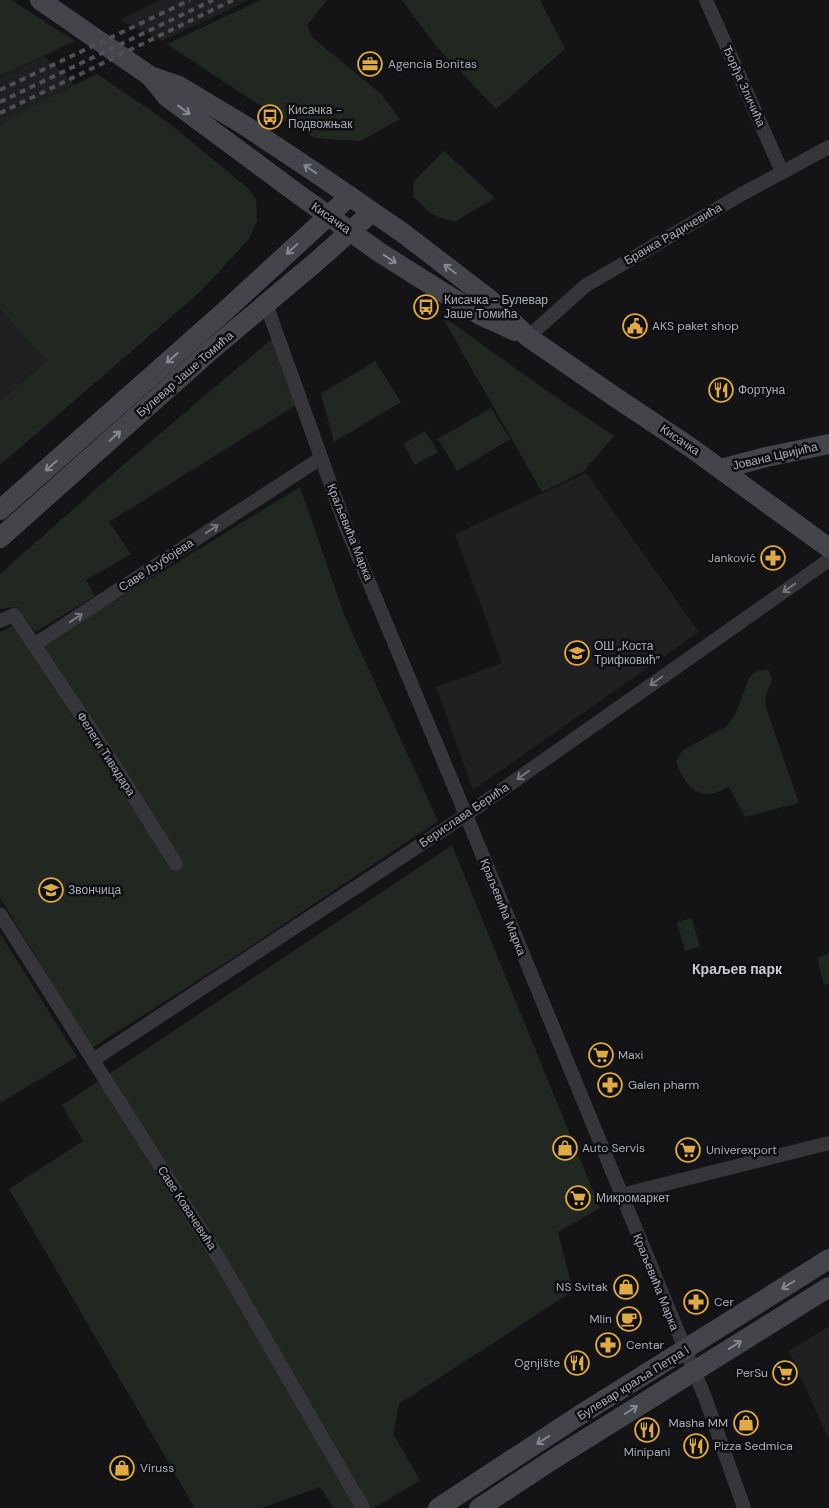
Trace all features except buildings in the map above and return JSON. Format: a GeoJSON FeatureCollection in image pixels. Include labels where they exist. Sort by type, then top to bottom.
{"type":"FeatureCollection","features":[{"type":"Feature","properties":{"kind":"street","name":"Кисачка"},"geometry":{"type":"LineString","coordinates":[[40,0],[150,76],[187,90],[244,125],[350,196],[410,238],[489,299],[528,337]]}},
{"type":"Feature","properties":{"kind":"street","name":"Ђорђа Зличића"},"geometry":{"type":"LineString","coordinates":[[706,0],[782,172]]}},
{"type":"Feature","properties":{"kind":"street","name":"Кисачка"},"geometry":{"type":"LineString","coordinates":[[150,76],[167,97],[387,258],[480,315],[528,337],[722,469],[829,548]]}},
{"type":"Feature","properties":{"kind":"street","name":"Бранка Радичевића"},"geometry":{"type":"LineString","coordinates":[[528,337],[585,286],[782,172],[829,147]]}},
{"type":"Feature","properties":{"kind":"street","name":"Булевар Јаше Томића"},"geometry":{"type":"LineString","coordinates":[[0,510],[226,311],[350,196]]}},
{"type":"Feature","properties":{"kind":"street","name":"Булевар Јаше Томића"},"geometry":{"type":"LineString","coordinates":[[0,538],[212,350],[372,212]]}},
{"type":"Feature","properties":{"kind":"street","name":"Краљевића Марка"},"geometry":{"type":"LineString","coordinates":[[266,304],[346,527],[706,1400],[744,1508]]}},
{"type":"Feature","properties":{"kind":"street","name":"Јована Цвијића"},"geometry":{"type":"LineString","coordinates":[[722,469],[766,456],[829,444]]}},
{"type":"Feature","properties":{"kind":"street","name":"Саве Љубојева"},"geometry":{"type":"LineString","coordinates":[[35,644],[321,458]]}},
{"type":"Feature","properties":{"kind":"street","name":"Берислава Берића"},"geometry":{"type":"LineString","coordinates":[[92,1060],[466,815],[829,560]]}},
{"type":"Feature","properties":{"kind":"street"},"geometry":{"type":"LineString","coordinates":[[0,621],[14,615],[35,644]]}},
{"type":"Feature","properties":{"kind":"street","name":"Фелеги Тивадара"},"geometry":{"type":"LineString","coordinates":[[35,644],[176,864]]}},
{"type":"Feature","properties":{"kind":"street","name":"Саве Ковачевића"},"geometry":{"type":"LineString","coordinates":[[0,914],[220,1260],[363,1508]]}},
{"type":"Feature","properties":{"kind":"street"},"geometry":{"type":"LineString","coordinates":[[621,1195],[829,1143]]}},
{"type":"Feature","properties":{"kind":"street","name":"Булевар краља Петра I"},"geometry":{"type":"LineString","coordinates":[[438,1508],[584,1413],[829,1259]]}},
{"type":"Feature","properties":{"kind":"street","name":"Булевар краља Петра I"},"geometry":{"type":"LineString","coordinates":[[479,1508],[552,1460],[829,1287]]}},
{"type":"Feature","properties":{"kind":"shaded area"},"geometry":{"type":"Polygon","coordinates":[[[0,0],[11,0],[75,41],[0,76],[0,0]]]}},
{"type":"Feature","properties":{"kind":"shaded area"},"geometry":{"type":"Polygon","coordinates":[[[160,0],[249,0],[162,41],[120,20],[160,0]]]}},
{"type":"Feature","properties":{"kind":"shaded area"},"geometry":{"type":"Polygon","coordinates":[[[260,0],[327,0],[307,25],[313,38],[381,94],[400,119],[361,141],[315,138],[253,101],[167,44],[260,0]]]}},
{"type":"Feature","properties":{"kind":"shaded area"},"geometry":{"type":"Polygon","coordinates":[[[402,0],[540,0],[565,49],[496,109],[436,46],[402,0]]]}},
{"type":"Feature","properties":{"kind":"shaded area"},"geometry":{"type":"Polygon","coordinates":[[[44,56],[75,84],[31,106],[0,125],[0,77],[44,56]]]}},
{"type":"Feature","properties":{"kind":"shaded area"},"geometry":{"type":"Polygon","coordinates":[[[97,74],[165,120],[248,188],[256,199],[257,221],[249,239],[200,292],[0,465],[0,401],[46,361],[0,309],[0,125],[31,106],[97,74]]]}},
{"type":"Feature","properties":{"kind":"shaded area"},"geometry":{"type":"Polygon","coordinates":[[[444,151],[495,198],[454,222],[433,215],[413,197],[414,181],[444,151]]]}},
{"type":"Feature","properties":{"kind":"shaded area"},"geometry":{"type":"Polygon","coordinates":[[[0,309],[46,361],[0,401],[0,309]]]}},
{"type":"Feature","properties":{"kind":"shaded area"},"geometry":{"type":"Polygon","coordinates":[[[441,315],[614,436],[583,472],[542,492],[441,315]]]}},
{"type":"Feature","properties":{"kind":"shaded area"},"geometry":{"type":"Polygon","coordinates":[[[274,337],[296,405],[109,522],[131,554],[86,580],[95,596],[35,632],[17,607],[0,609],[0,574],[122,466],[274,337]]]}},
{"type":"Feature","properties":{"kind":"shaded area"},"geometry":{"type":"Polygon","coordinates":[[[375,361],[401,402],[334,442],[321,394],[375,361]]]}},
{"type":"Feature","properties":{"kind":"shaded area"},"geometry":{"type":"Polygon","coordinates":[[[491,408],[510,439],[457,471],[438,439],[491,408]]]}},
{"type":"Feature","properties":{"kind":"shaded area"},"geometry":{"type":"Polygon","coordinates":[[[425,431],[438,452],[415,465],[403,444],[425,431]]]}},
{"type":"Feature","properties":{"kind":"shaded area"},"geometry":{"type":"Polygon","coordinates":[[[586,473],[699,632],[473,790],[436,687],[502,663],[455,534],[586,473]]]}},
{"type":"Feature","properties":{"kind":"shaded area"},"geometry":{"type":"Polygon","coordinates":[[[300,487],[345,617],[438,821],[236,956],[92,1048],[0,898],[0,632],[13,625],[31,652],[300,487]]]}},
{"type":"Feature","properties":{"kind":"shaded area"},"geometry":{"type":"Polygon","coordinates":[[[768,669],[772,680],[766,695],[765,705],[799,803],[745,817],[729,787],[711,794],[698,792],[684,779],[676,761],[683,750],[727,726],[736,713],[749,678],[754,672],[768,669]]]}},
{"type":"Feature","properties":{"kind":"shaded area"},"geometry":{"type":"Polygon","coordinates":[[[452,845],[600,1208],[558,1232],[573,1291],[399,1404],[393,1434],[420,1480],[374,1508],[334,1508],[320,1487],[262,1508],[195,1508],[9,1189],[83,1141],[62,1105],[452,845]]]}},
{"type":"Feature","properties":{"kind":"shaded area"},"geometry":{"type":"Polygon","coordinates":[[[692,918],[700,947],[685,951],[677,922],[692,918]]]}},
{"type":"Feature","properties":{"kind":"shaded area"},"geometry":{"type":"Polygon","coordinates":[[[0,933],[77,1057],[0,1103],[0,933]]]}},
{"type":"Feature","properties":{"kind":"shaded area"},"geometry":{"type":"Polygon","coordinates":[[[829,954],[829,983],[824,985],[817,958],[829,954]]]}},
{"type":"Feature","properties":{"kind":"shaded area"},"geometry":{"type":"Polygon","coordinates":[[[829,1326],[829,1440],[789,1351],[829,1326]]]}},
{"type":"Feature","properties":{"kind":"railway"},"geometry":{"type":"LineString","coordinates":[[0,90],[190,0]]}},
{"type":"Feature","properties":{"kind":"railway"},"geometry":{"type":"LineString","coordinates":[[0,102],[213,0]]}},
{"type":"Feature","properties":{"kind":"railway"},"geometry":{"type":"LineString","coordinates":[[0,113],[233,0]]}},
{"type":"Feature","properties":{"kind":"place","name":"Agencia Bonitas"},"geometry":{"type":"Point","coordinates":[370,64]}},
{"type":"Feature","properties":{"kind":"place","name":"Кисачка - Подвожњак"},"geometry":{"type":"Point","coordinates":[270,117]}},
{"type":"Feature","properties":{"kind":"place","name":"Кисачка - Булевар Јаше Томића"},"geometry":{"type":"Point","coordinates":[426,307]}},
{"type":"Feature","properties":{"kind":"place","name":"AKS paket shop"},"geometry":{"type":"Point","coordinates":[635,326]}},
{"type":"Feature","properties":{"kind":"place","name":"Фортуна"},"geometry":{"type":"Point","coordinates":[721,390]}},
{"type":"Feature","properties":{"kind":"place","name":"Janković"},"geometry":{"type":"Point","coordinates":[773,558]}},
{"type":"Feature","properties":{"kind":"place","name":"ОШ „Коста Трифковић”"},"geometry":{"type":"Point","coordinates":[577,653]}},
{"type":"Feature","properties":{"kind":"place","name":"Звончица"},"geometry":{"type":"Point","coordinates":[51,890]}},
{"type":"Feature","properties":{"kind":"place","name":"Maxi"},"geometry":{"type":"Point","coordinates":[601,1055]}},
{"type":"Feature","properties":{"kind":"place","name":"Galen pharm"},"geometry":{"type":"Point","coordinates":[610,1085]}},
{"type":"Feature","properties":{"kind":"place","name":"Auto Servis"},"geometry":{"type":"Point","coordinates":[565,1148]}},
{"type":"Feature","properties":{"kind":"place","name":"Univerexport"},"geometry":{"type":"Point","coordinates":[688,1150]}},
{"type":"Feature","properties":{"kind":"place","name":"Микромаркет"},"geometry":{"type":"Point","coordinates":[578,1198]}},
{"type":"Feature","properties":{"kind":"place","name":"NS Svitak"},"geometry":{"type":"Point","coordinates":[626,1287]}},
{"type":"Feature","properties":{"kind":"place","name":"Cer"},"geometry":{"type":"Point","coordinates":[696,1302]}},
{"type":"Feature","properties":{"kind":"place","name":"Mlin"},"geometry":{"type":"Point","coordinates":[629,1319]}},
{"type":"Feature","properties":{"kind":"place","name":"Centar"},"geometry":{"type":"Point","coordinates":[608,1345]}},
{"type":"Feature","properties":{"kind":"place","name":"Ognjište"},"geometry":{"type":"Point","coordinates":[577,1363]}},
{"type":"Feature","properties":{"kind":"place","name":"PerSu"},"geometry":{"type":"Point","coordinates":[785,1373]}},
{"type":"Feature","properties":{"kind":"place","name":"Masha MM"},"geometry":{"type":"Point","coordinates":[746,1423]}},
{"type":"Feature","properties":{"kind":"place","name":"Minipani"},"geometry":{"type":"Point","coordinates":[647,1430]}},
{"type":"Feature","properties":{"kind":"place","name":"Pizza Sedmica"},"geometry":{"type":"Point","coordinates":[696,1446]}},
{"type":"Feature","properties":{"kind":"place","name":"Viruss"},"geometry":{"type":"Point","coordinates":[122,1468]}},
{"type":"Feature","properties":{"kind":"district","name":"Краљев парк"},"geometry":{"type":"Point","coordinates":[737,969]}}]}
